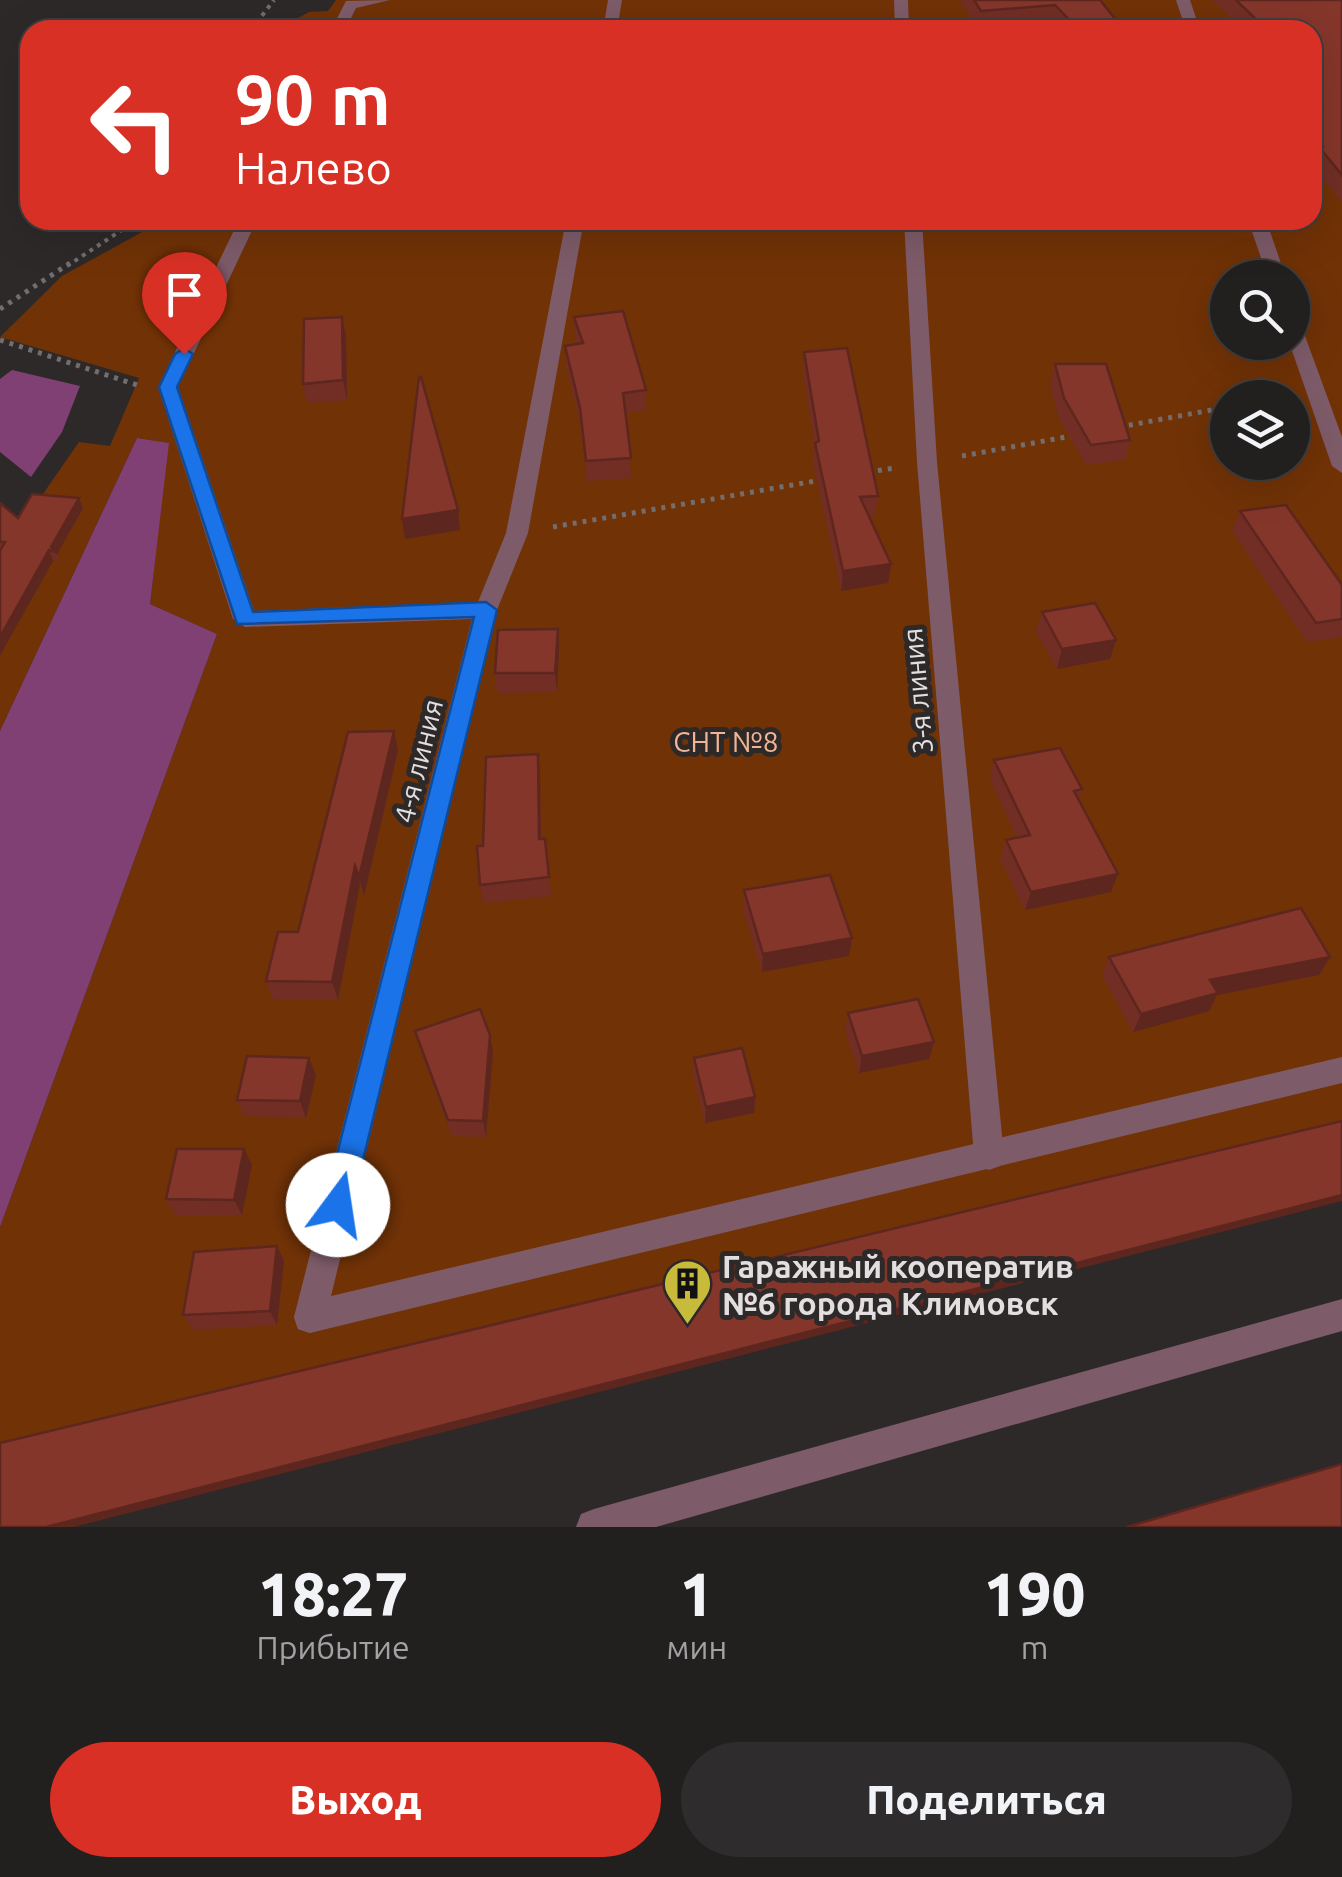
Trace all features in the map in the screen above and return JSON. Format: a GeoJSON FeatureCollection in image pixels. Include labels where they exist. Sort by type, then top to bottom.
{"type":"FeatureCollection","features":[{"type":"Feature","properties":{"kind":"street"},"geometry":{"type":"LineString","coordinates":[[343,20],[351,4],[382,0]]}},
{"type":"Feature","properties":{"kind":"street"},"geometry":{"type":"LineString","coordinates":[[243,230],[168,387],[245,619],[486,610]]}},
{"type":"Feature","properties":{"kind":"street","name":"4-я линия"},"geometry":{"type":"LineString","coordinates":[[573,230],[517,533],[486,610],[310,1316],[989,1156]]}},
{"type":"Feature","properties":{"kind":"street","name":"3-я линия"},"geometry":{"type":"LineString","coordinates":[[914,230],[927,462],[989,1156]]}},
{"type":"Feature","properties":{"kind":"street"},"geometry":{"type":"LineString","coordinates":[[1260,230],[1271,260]]}},
{"type":"Feature","properties":{"kind":"street"},"geometry":{"type":"LineString","coordinates":[[1304,360],[1342,466]]}},
{"type":"Feature","properties":{"kind":"street"},"geometry":{"type":"LineString","coordinates":[[989,1156],[1342,1070]]}},
{"type":"Feature","properties":{"kind":"street"},"geometry":{"type":"LineString","coordinates":[[594,1527],[1342,1316]]}},
{"type":"Feature","properties":{"kind":"path"},"geometry":{"type":"LineString","coordinates":[[0,309],[122,230]]}},
{"type":"Feature","properties":{"kind":"path"},"geometry":{"type":"LineString","coordinates":[[0,340],[136,384],[168,387]]}},
{"type":"Feature","properties":{"kind":"path"},"geometry":{"type":"LineString","coordinates":[[1115,428],[1210,411]]}},
{"type":"Feature","properties":{"kind":"path"},"geometry":{"type":"LineString","coordinates":[[868,472],[1077,435]]}},
{"type":"Feature","properties":{"kind":"path"},"geometry":{"type":"LineString","coordinates":[[517,533],[829,479]]}},
{"type":"Feature","properties":{"kind":"green space","name":"СНТ №8"},"geometry":{"type":"Polygon","coordinates":[[[336,0],[1342,0],[1342,1128],[0,1451],[0,1227],[217,634],[150,604],[168,443],[137,438],[0,731],[0,655],[82,509],[36,504],[79,442],[110,446],[139,378],[0,337],[62,276],[146,230],[1322,230],[1322,20],[295,20],[309,12],[328,11],[336,0]]]}},
{"type":"Feature","properties":{"kind":"shaded area"},"geometry":{"type":"Polygon","coordinates":[[[12,370],[80,386],[62,432],[31,477],[0,452],[0,379],[12,370]]]}},
{"type":"Feature","properties":{"kind":"shaded area"},"geometry":{"type":"Polygon","coordinates":[[[137,438],[169,443],[150,604],[217,634],[0,1227],[0,731],[137,438]]]}},
{"type":"Feature","properties":{"kind":"building"},"geometry":{"type":"Polygon","coordinates":[[[974,0],[1100,0],[1116,20],[1069,20],[1055,5],[981,11],[974,0]]]}},
{"type":"Feature","properties":{"kind":"building"},"geometry":{"type":"Polygon","coordinates":[[[1236,0],[1342,0],[1342,175],[1322,151],[1322,20],[1257,20],[1236,0]]]}},
{"type":"Feature","properties":{"kind":"building"},"geometry":{"type":"Polygon","coordinates":[[[623,311],[646,390],[623,393],[631,458],[586,461],[580,408],[565,346],[583,343],[574,317],[623,311]]]}},
{"type":"Feature","properties":{"kind":"building"},"geometry":{"type":"Polygon","coordinates":[[[342,317],[343,380],[303,384],[304,319],[342,317]]]}},
{"type":"Feature","properties":{"kind":"building"},"geometry":{"type":"Polygon","coordinates":[[[847,348],[878,496],[860,497],[891,564],[843,571],[815,443],[819,441],[804,352],[847,348]]]}},
{"type":"Feature","properties":{"kind":"building"},"geometry":{"type":"Polygon","coordinates":[[[1055,364],[1106,364],[1130,440],[1091,445],[1064,398],[1055,364]]]}},
{"type":"Feature","properties":{"kind":"building"},"geometry":{"type":"Polygon","coordinates":[[[419,377],[458,510],[402,519],[419,377]]]}},
{"type":"Feature","properties":{"kind":"building"},"geometry":{"type":"Polygon","coordinates":[[[32,494],[79,498],[51,547],[56,552],[49,550],[0,637],[0,551],[5,542],[0,542],[0,503],[18,518],[32,494]]]}},
{"type":"Feature","properties":{"kind":"building"},"geometry":{"type":"Polygon","coordinates":[[[1286,505],[1342,585],[1342,619],[1316,623],[1240,511],[1286,505]]]}},
{"type":"Feature","properties":{"kind":"building"},"geometry":{"type":"Polygon","coordinates":[[[1095,603],[1116,640],[1062,649],[1042,612],[1095,603]]]}},
{"type":"Feature","properties":{"kind":"building"},"geometry":{"type":"Polygon","coordinates":[[[558,629],[555,673],[495,673],[498,630],[558,629]]]}},
{"type":"Feature","properties":{"kind":"building"},"geometry":{"type":"Polygon","coordinates":[[[394,731],[359,877],[355,866],[332,982],[266,981],[278,932],[298,932],[348,732],[394,731]]]}},
{"type":"Feature","properties":{"kind":"building"},"geometry":{"type":"Polygon","coordinates":[[[1060,748],[1082,789],[1074,791],[1118,874],[1031,892],[1006,840],[1030,835],[994,760],[1060,748]]]}},
{"type":"Feature","properties":{"kind":"building"},"geometry":{"type":"Polygon","coordinates":[[[538,754],[539,839],[545,839],[549,877],[480,885],[477,846],[483,846],[486,757],[538,754]]]}},
{"type":"Feature","properties":{"kind":"building"},"geometry":{"type":"Polygon","coordinates":[[[830,875],[852,938],[763,954],[744,890],[830,875]]]}},
{"type":"Feature","properties":{"kind":"building"},"geometry":{"type":"Polygon","coordinates":[[[1301,908],[1330,957],[1210,980],[1218,993],[1141,1014],[1109,957],[1301,908]]]}},
{"type":"Feature","properties":{"kind":"building"},"geometry":{"type":"Polygon","coordinates":[[[918,999],[934,1042],[862,1056],[848,1013],[918,999]]]}},
{"type":"Feature","properties":{"kind":"building"},"geometry":{"type":"Polygon","coordinates":[[[480,1009],[490,1035],[483,1121],[448,1120],[415,1031],[480,1009]]]}},
{"type":"Feature","properties":{"kind":"building"},"geometry":{"type":"Polygon","coordinates":[[[742,1048],[755,1097],[706,1107],[694,1058],[742,1048]]]}},
{"type":"Feature","properties":{"kind":"building"},"geometry":{"type":"Polygon","coordinates":[[[247,1056],[309,1058],[300,1101],[237,1100],[247,1056]]]}},
{"type":"Feature","properties":{"kind":"building","name":"Гаражный кооператив №6 города Климовск"},"geometry":{"type":"Polygon","coordinates":[[[1342,1121],[1342,1195],[46,1527],[0,1527],[0,1443],[1342,1121]]]}},
{"type":"Feature","properties":{"kind":"building"},"geometry":{"type":"Polygon","coordinates":[[[177,1149],[244,1149],[234,1200],[166,1199],[177,1149]]]}},
{"type":"Feature","properties":{"kind":"building"},"geometry":{"type":"Polygon","coordinates":[[[277,1246],[270,1311],[183,1315],[194,1252],[277,1246]]]}},
{"type":"Feature","properties":{"kind":"building"},"geometry":{"type":"Polygon","coordinates":[[[1342,1464],[1342,1527],[1127,1527],[1342,1464]]]}},
{"type":"Feature","properties":{"kind":"place","name":"Гаражный кооператив №6 города Климовск"},"geometry":{"type":"Point","coordinates":[687,1326]}},
{"type":"Feature","properties":{"kind":"route"},"geometry":{"type":"LineString","coordinates":[[184,354],[168,387],[245,619],[486,610],[338,1205]]}}]}
